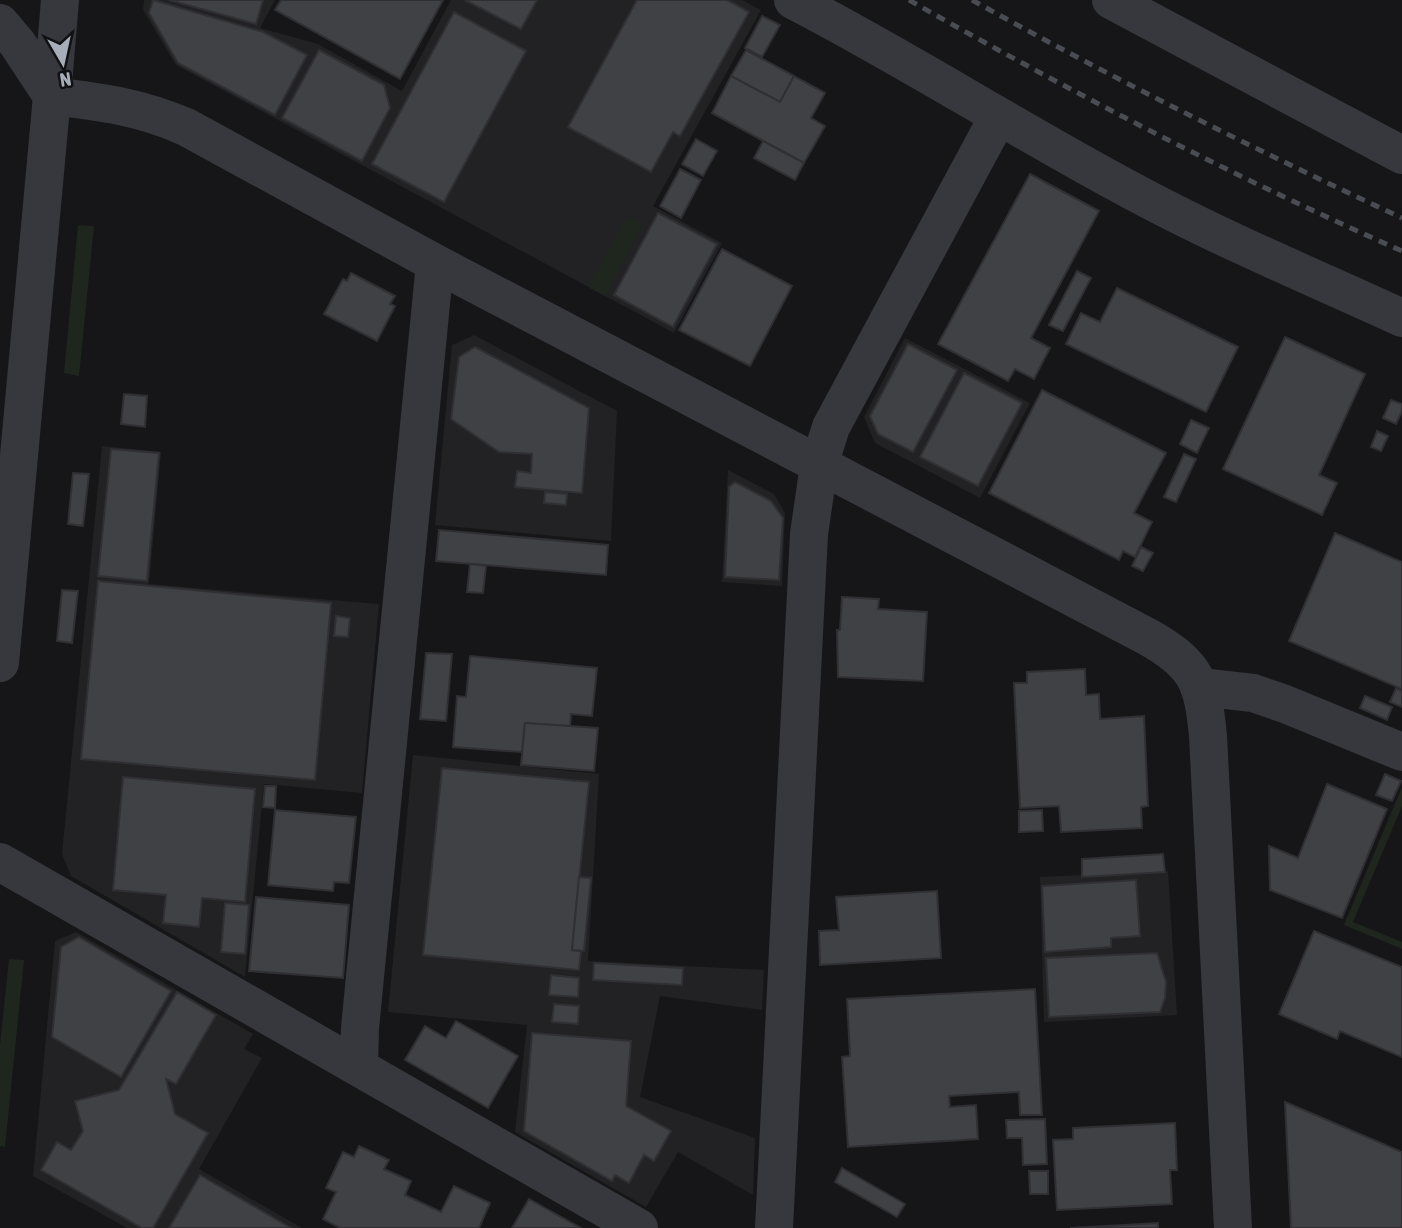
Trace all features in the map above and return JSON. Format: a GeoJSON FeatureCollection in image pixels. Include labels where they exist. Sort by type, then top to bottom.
{"type":"FeatureCollection","features":[{"type":"Feature","properties":{"kind":"street"},"geometry":{"type":"LineString","coordinates":[[0,663],[60,0]]}},
{"type":"Feature","properties":{"kind":"street"},"geometry":{"type":"LineString","coordinates":[[793,0],[865,38],[998,117],[1136,194],[1402,318]]}},
{"type":"Feature","properties":{"kind":"street"},"geometry":{"type":"LineString","coordinates":[[1111,0],[1402,155]]}},
{"type":"Feature","properties":{"kind":"street"},"geometry":{"type":"LineString","coordinates":[[0,23],[18,43],[52,96],[127,106],[156,114],[186,127],[435,263],[1171,649],[1187,663],[1200,687],[1208,736],[1233,1228]]}},
{"type":"Feature","properties":{"kind":"street"},"geometry":{"type":"LineString","coordinates":[[774,1228],[809,534],[819,465],[831,427],[998,117]]}},
{"type":"Feature","properties":{"kind":"street"},"geometry":{"type":"LineString","coordinates":[[359,1068],[361,1015],[435,263]]}},
{"type":"Feature","properties":{"kind":"street"},"geometry":{"type":"LineString","coordinates":[[1200,687],[1253,694],[1275,700],[1402,752]]}},
{"type":"Feature","properties":{"kind":"street"},"geometry":{"type":"LineString","coordinates":[[0,862],[639,1228]]}},
{"type":"Feature","properties":{"kind":"shaded area"},"geometry":{"type":"Polygon","coordinates":[[[144,0],[275,0],[260,28],[318,44],[402,91],[451,0],[742,0],[761,10],[653,206],[722,243],[674,333],[176,65],[143,10],[144,0]]]}},
{"type":"Feature","properties":{"kind":"shaded area"},"geometry":{"type":"Polygon","coordinates":[[[628,216],[643,224],[605,296],[588,287],[628,216]]]}},
{"type":"Feature","properties":{"kind":"shaded area"},"geometry":{"type":"Polygon","coordinates":[[[78,225],[94,226],[79,376],[64,373],[78,225]]]}},
{"type":"Feature","properties":{"kind":"shaded area"},"geometry":{"type":"Polygon","coordinates":[[[474,335],[617,411],[611,541],[435,525],[452,345],[474,335]]]}},
{"type":"Feature","properties":{"kind":"shaded area"},"geometry":{"type":"Polygon","coordinates":[[[905,338],[1030,403],[980,498],[875,443],[864,417],[905,338]]]}},
{"type":"Feature","properties":{"kind":"shaded area"},"geometry":{"type":"Polygon","coordinates":[[[102,446],[161,452],[149,584],[379,604],[362,793],[264,784],[245,977],[71,876],[62,854],[102,446]]]}},
{"type":"Feature","properties":{"kind":"shaded area"},"geometry":{"type":"Polygon","coordinates":[[[728,470],[774,494],[785,513],[782,586],[722,582],[728,470]]]}},
{"type":"Feature","properties":{"kind":"shaded area"},"geometry":{"type":"Polygon","coordinates":[[[413,755],[599,774],[588,961],[764,970],[762,1010],[660,996],[640,1097],[755,1138],[753,1195],[678,1152],[646,1207],[515,1132],[527,1025],[388,1012],[413,755]]]}},
{"type":"Feature","properties":{"kind":"shaded area"},"geometry":{"type":"Polygon","coordinates":[[[1402,787],[1402,806],[1353,922],[1402,942],[1402,949],[1344,925],[1402,787]]]}},
{"type":"Feature","properties":{"kind":"shaded area"},"geometry":{"type":"Polygon","coordinates":[[[1168,871],[1177,1015],[1044,1022],[1040,877],[1168,871]]]}},
{"type":"Feature","properties":{"kind":"shaded area"},"geometry":{"type":"Polygon","coordinates":[[[76,932],[253,1034],[244,1049],[262,1058],[199,1169],[302,1228],[127,1228],[33,1176],[55,941],[76,932]]]}},
{"type":"Feature","properties":{"kind":"shaded area"},"geometry":{"type":"Polygon","coordinates":[[[9,959],[24,960],[5,1147],[0,1146],[0,1045],[9,959]]]}},
{"type":"Feature","properties":{"kind":"building"},"geometry":{"type":"Polygon","coordinates":[[[153,0],[263,32],[307,55],[275,115],[178,63],[149,13],[153,0]]]}},
{"type":"Feature","properties":{"kind":"building"},"geometry":{"type":"Polygon","coordinates":[[[169,0],[263,0],[256,24],[169,0]]]}},
{"type":"Feature","properties":{"kind":"building"},"geometry":{"type":"Polygon","coordinates":[[[281,0],[443,0],[400,79],[275,10],[281,0]]]}},
{"type":"Feature","properties":{"kind":"building"},"geometry":{"type":"Polygon","coordinates":[[[465,0],[537,0],[521,29],[465,0]]]}},
{"type":"Feature","properties":{"kind":"building"},"geometry":{"type":"Polygon","coordinates":[[[637,0],[727,0],[749,12],[680,136],[673,132],[651,172],[568,127],[637,0]]]}},
{"type":"Feature","properties":{"kind":"building"},"geometry":{"type":"Polygon","coordinates":[[[454,12],[526,51],[444,202],[372,164],[454,12]]]}},
{"type":"Feature","properties":{"kind":"building"},"geometry":{"type":"Polygon","coordinates":[[[762,16],[780,25],[762,57],[745,48],[762,16]]]}},
{"type":"Feature","properties":{"kind":"building"},"geometry":{"type":"Polygon","coordinates":[[[319,50],[384,85],[390,108],[362,161],[282,118],[319,50]]]}},
{"type":"Feature","properties":{"kind":"building"},"geometry":{"type":"Polygon","coordinates":[[[746,50],[794,76],[780,102],[731,76],[746,50]]]}},
{"type":"Feature","properties":{"kind":"building"},"geometry":{"type":"Polygon","coordinates":[[[731,76],[780,102],[794,76],[825,93],[811,118],[825,126],[804,163],[712,113],[731,76]]]}},
{"type":"Feature","properties":{"kind":"building"},"geometry":{"type":"Polygon","coordinates":[[[696,139],[717,151],[703,176],[682,164],[696,139]]]}},
{"type":"Feature","properties":{"kind":"building"},"geometry":{"type":"Polygon","coordinates":[[[763,141],[804,163],[795,180],[754,158],[763,141]]]}},
{"type":"Feature","properties":{"kind":"building"},"geometry":{"type":"Polygon","coordinates":[[[680,169],[701,180],[681,218],[660,206],[680,169]]]}},
{"type":"Feature","properties":{"kind":"building"},"geometry":{"type":"Polygon","coordinates":[[[1030,174],[1099,211],[1031,338],[1050,348],[1034,379],[1015,369],[1008,381],[938,344],[1030,174]]]}},
{"type":"Feature","properties":{"kind":"building"},"geometry":{"type":"Polygon","coordinates":[[[658,213],[717,244],[673,327],[614,295],[658,213]]]}},
{"type":"Feature","properties":{"kind":"building"},"geometry":{"type":"Polygon","coordinates":[[[722,249],[792,286],[750,366],[679,330],[722,249]]]}},
{"type":"Feature","properties":{"kind":"building"},"geometry":{"type":"Polygon","coordinates":[[[1077,271],[1091,278],[1063,331],[1049,325],[1077,271]]]}},
{"type":"Feature","properties":{"kind":"building"},"geometry":{"type":"Polygon","coordinates":[[[351,273],[395,296],[390,304],[395,306],[377,341],[324,314],[343,279],[347,281],[351,273]]]}},
{"type":"Feature","properties":{"kind":"building"},"geometry":{"type":"Polygon","coordinates":[[[1117,288],[1238,347],[1206,412],[1066,344],[1081,313],[1100,322],[1117,288]]]}},
{"type":"Feature","properties":{"kind":"building"},"geometry":{"type":"Polygon","coordinates":[[[1285,337],[1365,374],[1319,475],[1337,483],[1322,515],[1223,469],[1285,337]]]}},
{"type":"Feature","properties":{"kind":"building"},"geometry":{"type":"Polygon","coordinates":[[[908,344],[957,370],[913,452],[878,434],[870,416],[908,344]]]}},
{"type":"Feature","properties":{"kind":"building"},"geometry":{"type":"Polygon","coordinates":[[[475,347],[589,408],[582,493],[515,487],[517,471],[531,473],[532,454],[499,452],[451,419],[459,357],[475,347]]]}},
{"type":"Feature","properties":{"kind":"building"},"geometry":{"type":"Polygon","coordinates":[[[964,373],[1022,403],[978,486],[920,457],[964,373]]]}},
{"type":"Feature","properties":{"kind":"building"},"geometry":{"type":"Polygon","coordinates":[[[1042,390],[1166,453],[1134,513],[1152,522],[1135,557],[1123,551],[1119,560],[989,493],[1042,390]]]}},
{"type":"Feature","properties":{"kind":"building"},"geometry":{"type":"Polygon","coordinates":[[[124,394],[147,396],[145,427],[121,424],[124,394]]]}},
{"type":"Feature","properties":{"kind":"building"},"geometry":{"type":"Polygon","coordinates":[[[1391,400],[1402,404],[1396,424],[1383,418],[1391,400]]]}},
{"type":"Feature","properties":{"kind":"building"},"geometry":{"type":"Polygon","coordinates":[[[1191,420],[1209,428],[1197,453],[1180,444],[1191,420]]]}},
{"type":"Feature","properties":{"kind":"building"},"geometry":{"type":"Polygon","coordinates":[[[1377,431],[1388,436],[1381,451],[1371,447],[1377,431]]]}},
{"type":"Feature","properties":{"kind":"building"},"geometry":{"type":"Polygon","coordinates":[[[111,449],[159,453],[147,581],[98,576],[111,449]]]}},
{"type":"Feature","properties":{"kind":"building"},"geometry":{"type":"Polygon","coordinates":[[[1184,454],[1196,459],[1176,502],[1164,497],[1184,454]]]}},
{"type":"Feature","properties":{"kind":"building"},"geometry":{"type":"Polygon","coordinates":[[[73,473],[89,474],[83,526],[68,524],[73,473]]]}},
{"type":"Feature","properties":{"kind":"building"},"geometry":{"type":"Polygon","coordinates":[[[735,482],[771,501],[783,518],[779,580],[725,577],[729,487],[735,482]]]}},
{"type":"Feature","properties":{"kind":"building"},"geometry":{"type":"Polygon","coordinates":[[[545,492],[567,494],[566,505],[544,503],[545,492]]]}},
{"type":"Feature","properties":{"kind":"building"},"geometry":{"type":"Polygon","coordinates":[[[439,530],[608,545],[606,575],[436,561],[439,530]]]}},
{"type":"Feature","properties":{"kind":"building"},"geometry":{"type":"Polygon","coordinates":[[[1335,533],[1402,562],[1402,689],[1289,641],[1335,533]]]}},
{"type":"Feature","properties":{"kind":"building"},"geometry":{"type":"Polygon","coordinates":[[[1141,547],[1153,553],[1143,571],[1132,566],[1141,547]]]}},
{"type":"Feature","properties":{"kind":"building"},"geometry":{"type":"Polygon","coordinates":[[[470,564],[486,566],[483,593],[467,592],[470,564]]]}},
{"type":"Feature","properties":{"kind":"building"},"geometry":{"type":"Polygon","coordinates":[[[98,581],[331,603],[315,780],[81,759],[98,581]]]}},
{"type":"Feature","properties":{"kind":"building"},"geometry":{"type":"Polygon","coordinates":[[[62,590],[78,591],[72,643],[57,641],[62,590]]]}},
{"type":"Feature","properties":{"kind":"building"},"geometry":{"type":"Polygon","coordinates":[[[842,597],[879,599],[878,609],[927,612],[923,681],[838,677],[837,630],[840,630],[842,597]]]}},
{"type":"Feature","properties":{"kind":"building"},"geometry":{"type":"Polygon","coordinates":[[[336,616],[350,618],[348,637],[334,636],[336,616]]]}},
{"type":"Feature","properties":{"kind":"building"},"geometry":{"type":"Polygon","coordinates":[[[426,653],[452,654],[446,721],[420,719],[426,653]]]}},
{"type":"Feature","properties":{"kind":"building"},"geometry":{"type":"Polygon","coordinates":[[[470,656],[597,668],[592,716],[571,714],[570,726],[525,723],[522,752],[453,747],[457,696],[466,697],[470,656]]]}},
{"type":"Feature","properties":{"kind":"building"},"geometry":{"type":"Polygon","coordinates":[[[1085,669],[1086,695],[1099,694],[1100,719],[1144,716],[1148,806],[1141,807],[1142,828],[1061,832],[1059,806],[1020,808],[1014,683],[1027,683],[1027,672],[1085,669]]]}},
{"type":"Feature","properties":{"kind":"building"},"geometry":{"type":"Polygon","coordinates":[[[1396,688],[1402,691],[1402,707],[1390,702],[1396,688]]]}},
{"type":"Feature","properties":{"kind":"building"},"geometry":{"type":"Polygon","coordinates":[[[1365,696],[1392,707],[1387,720],[1360,708],[1365,696]]]}},
{"type":"Feature","properties":{"kind":"building"},"geometry":{"type":"Polygon","coordinates":[[[525,723],[598,728],[594,771],[521,765],[525,723]]]}},
{"type":"Feature","properties":{"kind":"building"},"geometry":{"type":"Polygon","coordinates":[[[442,768],[589,782],[572,950],[581,951],[579,970],[423,955],[442,768]]]}},
{"type":"Feature","properties":{"kind":"building"},"geometry":{"type":"Polygon","coordinates":[[[1385,774],[1401,781],[1392,801],[1376,795],[1385,774]]]}},
{"type":"Feature","properties":{"kind":"building"},"geometry":{"type":"Polygon","coordinates":[[[123,777],[255,789],[245,902],[202,898],[199,927],[163,923],[166,895],[113,890],[123,777]]]}},
{"type":"Feature","properties":{"kind":"building"},"geometry":{"type":"Polygon","coordinates":[[[1327,784],[1387,809],[1342,918],[1270,890],[1269,846],[1298,858],[1327,784]]]}},
{"type":"Feature","properties":{"kind":"building"},"geometry":{"type":"Polygon","coordinates":[[[265,786],[276,786],[275,808],[263,807],[265,786]]]}},
{"type":"Feature","properties":{"kind":"building"},"geometry":{"type":"Polygon","coordinates":[[[275,810],[356,817],[349,883],[334,882],[333,891],[268,885],[275,810]]]}},
{"type":"Feature","properties":{"kind":"building"},"geometry":{"type":"Polygon","coordinates":[[[1042,810],[1043,831],[1019,832],[1019,811],[1042,810]]]}},
{"type":"Feature","properties":{"kind":"building"},"geometry":{"type":"Polygon","coordinates":[[[1163,854],[1165,872],[1082,877],[1082,859],[1163,854]]]}},
{"type":"Feature","properties":{"kind":"building"},"geometry":{"type":"Polygon","coordinates":[[[579,877],[591,878],[584,951],[572,950],[579,877]]]}},
{"type":"Feature","properties":{"kind":"building"},"geometry":{"type":"Polygon","coordinates":[[[1136,880],[1140,936],[1111,938],[1111,947],[1045,952],[1042,886],[1136,880]]]}},
{"type":"Feature","properties":{"kind":"building"},"geometry":{"type":"Polygon","coordinates":[[[937,891],[941,958],[820,965],[819,931],[839,930],[836,897],[937,891]]]}},
{"type":"Feature","properties":{"kind":"building"},"geometry":{"type":"Polygon","coordinates":[[[256,897],[349,905],[343,978],[249,971],[256,897]]]}},
{"type":"Feature","properties":{"kind":"building"},"geometry":{"type":"Polygon","coordinates":[[[225,903],[249,905],[245,954],[221,952],[225,903]]]}},
{"type":"Feature","properties":{"kind":"building"},"geometry":{"type":"Polygon","coordinates":[[[1314,931],[1402,967],[1402,1057],[1340,1031],[1337,1039],[1279,1014],[1314,931]]]}},
{"type":"Feature","properties":{"kind":"building"},"geometry":{"type":"Polygon","coordinates":[[[79,937],[171,991],[121,1077],[52,1037],[61,947],[79,937]]]}},
{"type":"Feature","properties":{"kind":"building"},"geometry":{"type":"Polygon","coordinates":[[[1157,953],[1166,982],[1165,998],[1160,1012],[1049,1017],[1046,958],[1157,953]]]}},
{"type":"Feature","properties":{"kind":"building"},"geometry":{"type":"Polygon","coordinates":[[[594,963],[683,968],[682,985],[593,980],[594,963]]]}},
{"type":"Feature","properties":{"kind":"building"},"geometry":{"type":"Polygon","coordinates":[[[551,975],[579,978],[578,997],[549,995],[551,975]]]}},
{"type":"Feature","properties":{"kind":"building"},"geometry":{"type":"Polygon","coordinates":[[[1035,989],[1042,1115],[1020,1115],[1019,1092],[949,1096],[950,1107],[976,1105],[978,1139],[848,1147],[842,1057],[850,1056],[847,999],[1035,989]]]}},
{"type":"Feature","properties":{"kind":"building"},"geometry":{"type":"Polygon","coordinates":[[[177,992],[216,1015],[176,1084],[166,1079],[175,1114],[208,1133],[153,1228],[142,1228],[41,1170],[57,1142],[71,1150],[83,1131],[75,1101],[119,1090],[177,992]]]}},
{"type":"Feature","properties":{"kind":"building"},"geometry":{"type":"Polygon","coordinates":[[[554,1004],[579,1006],[578,1024],[552,1022],[554,1004]]]}},
{"type":"Feature","properties":{"kind":"building"},"geometry":{"type":"Polygon","coordinates":[[[456,1021],[518,1056],[488,1108],[405,1060],[425,1026],[446,1038],[456,1021]]]}},
{"type":"Feature","properties":{"kind":"building"},"geometry":{"type":"Polygon","coordinates":[[[532,1033],[631,1041],[626,1106],[671,1131],[654,1161],[644,1155],[629,1183],[615,1175],[612,1181],[524,1131],[532,1033]]]}},
{"type":"Feature","properties":{"kind":"building"},"geometry":{"type":"Polygon","coordinates":[[[1285,1102],[1402,1152],[1402,1228],[1291,1228],[1285,1102]]]}},
{"type":"Feature","properties":{"kind":"building"},"geometry":{"type":"Polygon","coordinates":[[[1045,1119],[1047,1164],[1023,1165],[1022,1138],[1007,1138],[1006,1120],[1045,1119]]]}},
{"type":"Feature","properties":{"kind":"building"},"geometry":{"type":"Polygon","coordinates":[[[1175,1123],[1177,1170],[1170,1170],[1172,1204],[1057,1210],[1053,1140],[1073,1139],[1073,1128],[1175,1123]]]}},
{"type":"Feature","properties":{"kind":"building"},"geometry":{"type":"Polygon","coordinates":[[[359,1146],[389,1160],[384,1169],[411,1181],[405,1195],[441,1212],[454,1186],[490,1203],[479,1228],[340,1228],[323,1219],[336,1192],[326,1188],[343,1152],[354,1157],[359,1146]]]}},
{"type":"Feature","properties":{"kind":"building"},"geometry":{"type":"Polygon","coordinates":[[[842,1168],[905,1204],[897,1217],[835,1182],[842,1168]]]}},
{"type":"Feature","properties":{"kind":"building"},"geometry":{"type":"Polygon","coordinates":[[[1029,1171],[1048,1171],[1048,1194],[1030,1194],[1029,1171]]]}},
{"type":"Feature","properties":{"kind":"building"},"geometry":{"type":"Polygon","coordinates":[[[200,1175],[291,1228],[169,1228],[200,1175]]]}},
{"type":"Feature","properties":{"kind":"building"},"geometry":{"type":"Polygon","coordinates":[[[529,1199],[581,1228],[512,1228],[529,1199]]]}},
{"type":"Feature","properties":{"kind":"building"},"geometry":{"type":"Polygon","coordinates":[[[1158,1223],[1158,1228],[1070,1228],[1158,1223]]]}},
{"type":"Feature","properties":{"kind":"railway"},"geometry":{"type":"LineString","coordinates":[[909,0],[1152,132],[1402,251]]}},
{"type":"Feature","properties":{"kind":"railway"},"geometry":{"type":"LineString","coordinates":[[972,0],[1185,113],[1402,218]]}}]}
